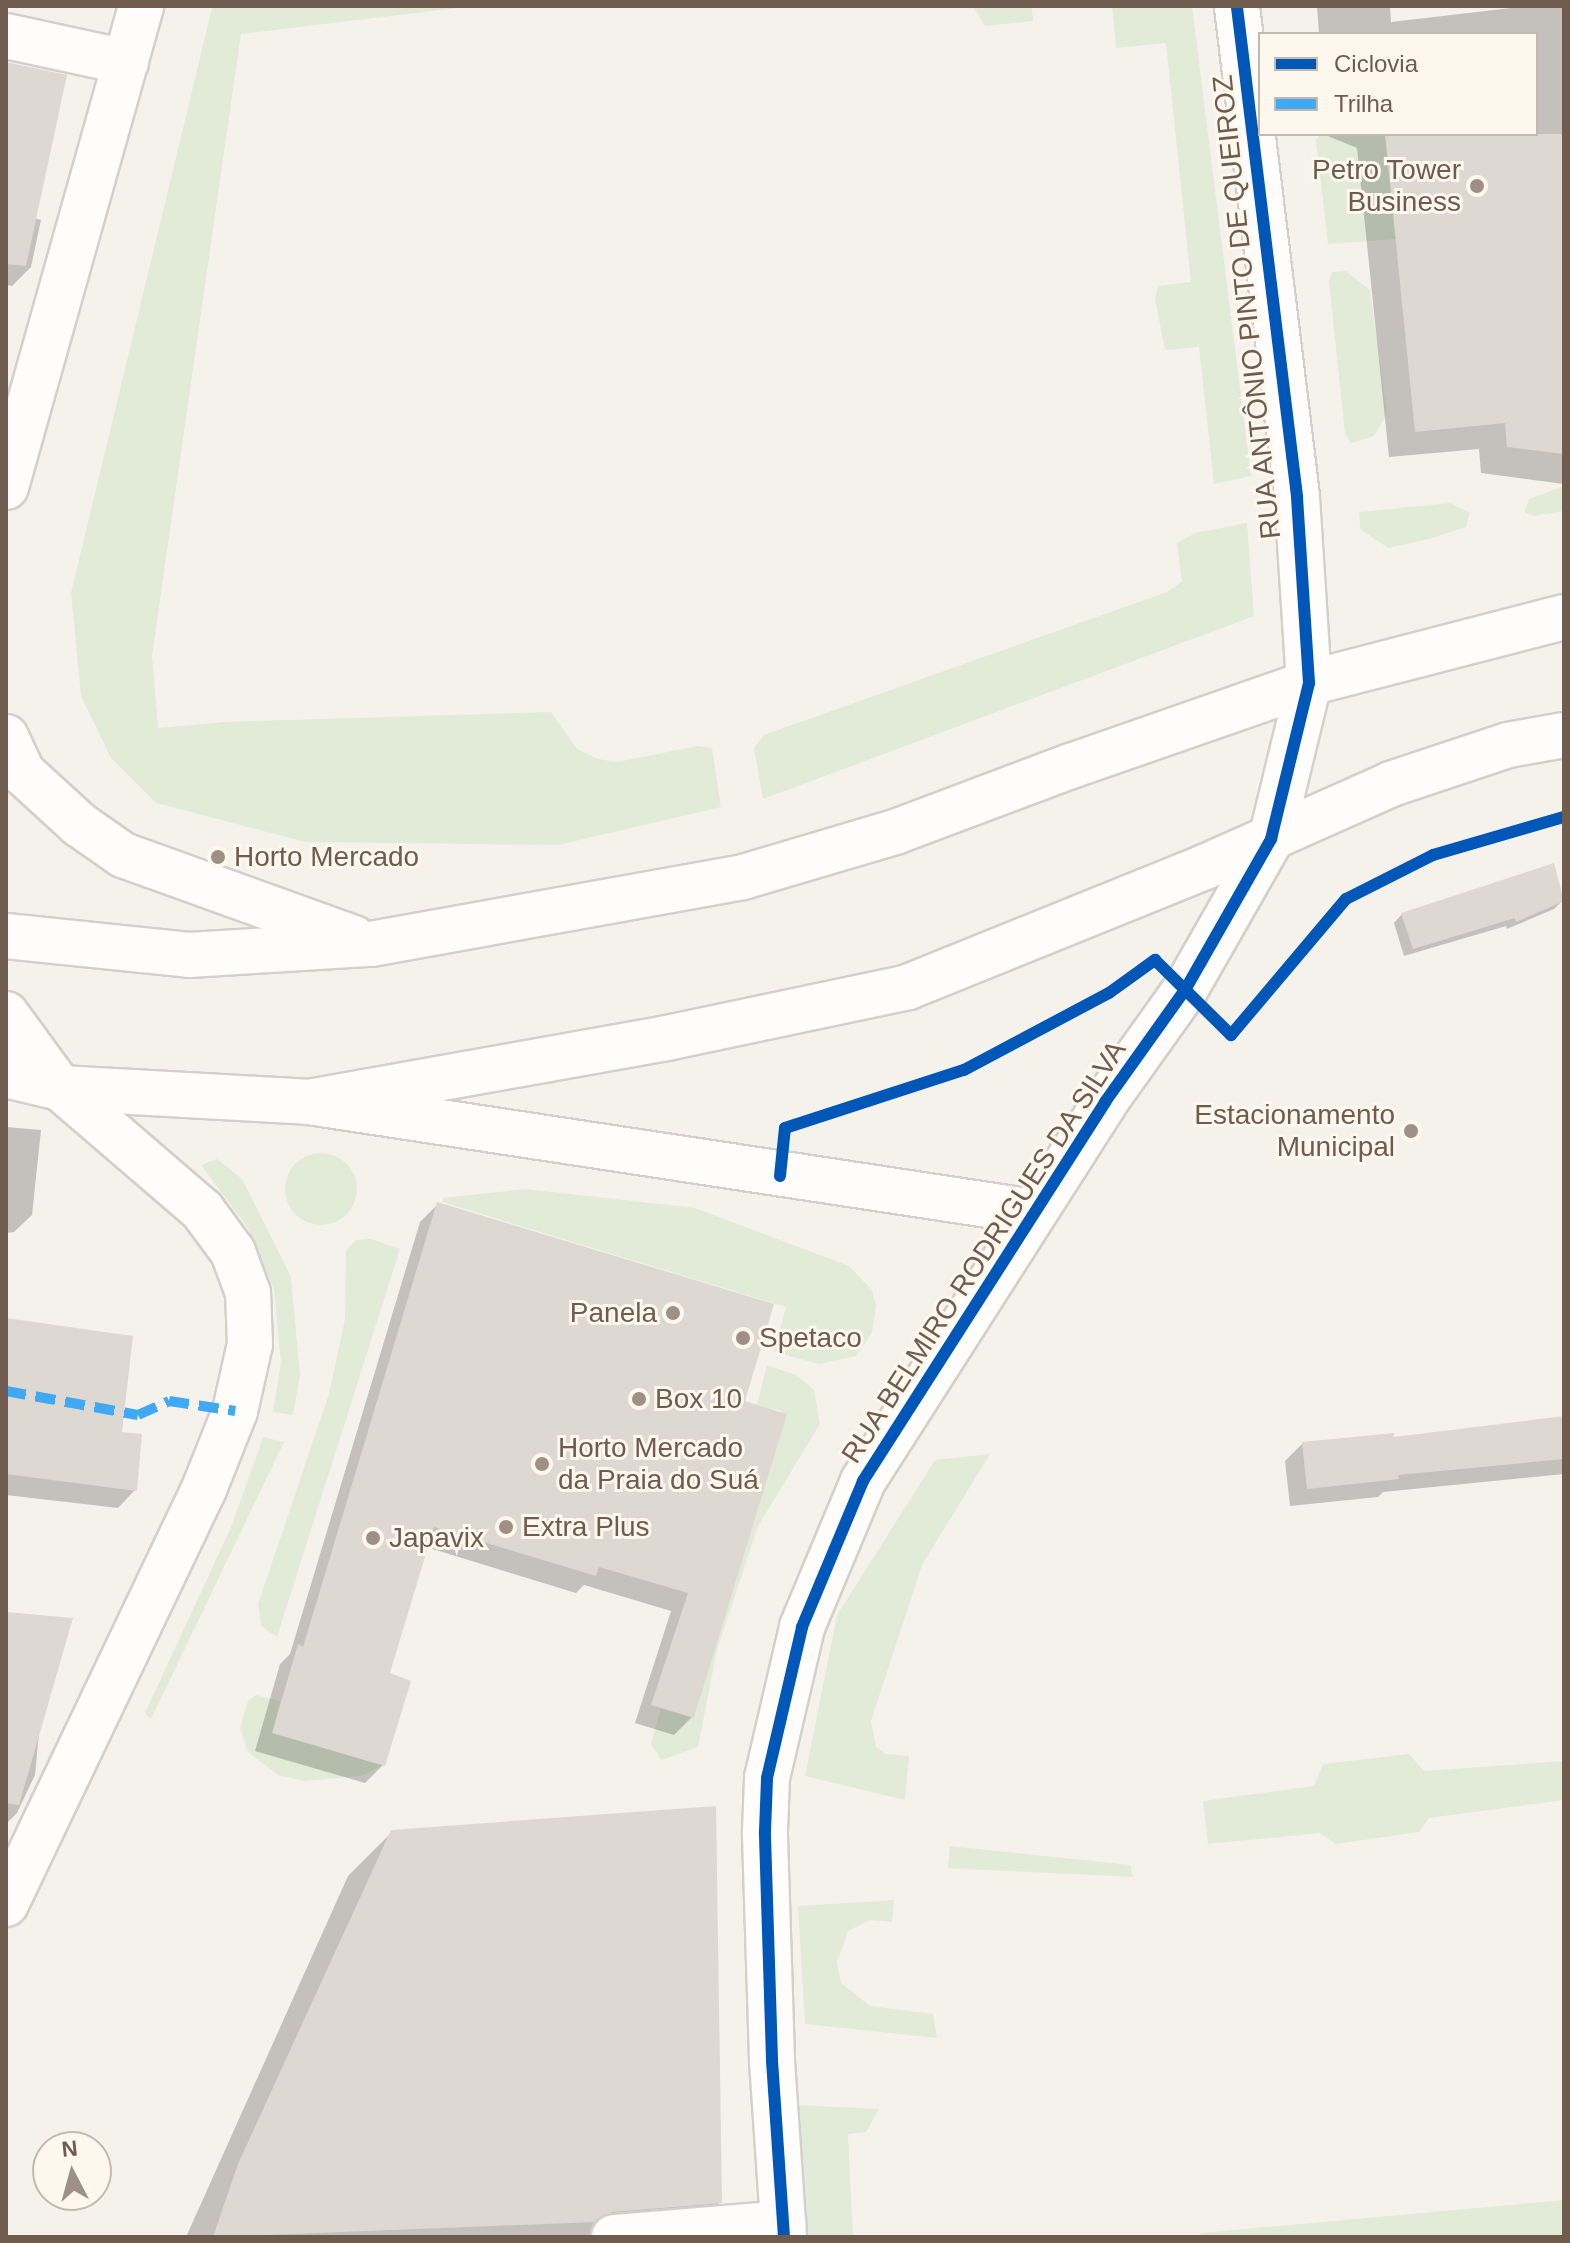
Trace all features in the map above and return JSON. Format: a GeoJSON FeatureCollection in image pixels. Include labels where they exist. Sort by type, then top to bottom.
{"type":"FeatureCollection","features":[{"type":"Feature","properties":{"kind":"street"},"geometry":{"type":"LineString","coordinates":[[6,487],[141,6]]}},
{"type":"Feature","properties":{"kind":"street","name":"RUA ANTÔNIO PINTO DE QUEIROZ"},"geometry":{"type":"LineString","coordinates":[[1237,6],[1297,496],[1299,577],[1309,683],[1271,839]]}},
{"type":"Feature","properties":{"kind":"street"},"geometry":{"type":"LineString","coordinates":[[6,36],[126,62]]}},
{"type":"Feature","properties":{"kind":"street"},"geometry":{"type":"LineString","coordinates":[[6,936],[189,955],[371,944],[743,877],[895,832],[1071,766],[1309,683],[1564,617]]}},
{"type":"Feature","properties":{"kind":"street"},"geometry":{"type":"LineString","coordinates":[[308,1102],[667,1038],[908,987],[1271,839],[1391,784],[1508,745],[1564,735]]}},
{"type":"Feature","properties":{"kind":"street"},"geometry":{"type":"LineString","coordinates":[[6,737],[23,773],[80,825],[123,855],[371,944]]}},
{"type":"Feature","properties":{"kind":"street","name":"RUA BELMIRO RODRIGUES DA SILVA"},"geometry":{"type":"LineString","coordinates":[[783,2230],[772,2059],[765,1831],[767,1778],[802,1627],[863,1481],[1105,1102],[1185,990],[1271,839]]}},
{"type":"Feature","properties":{"kind":"street"},"geometry":{"type":"LineString","coordinates":[[6,1014],[60,1088],[202,1210],[233,1252],[248,1293],[250,1344],[235,1411],[204,1489],[8,1893]]}},
{"type":"Feature","properties":{"kind":"street"},"geometry":{"type":"LineString","coordinates":[[6,1075],[60,1088],[308,1102],[1034,1212]]}},
{"type":"Feature","properties":{"kind":"street"},"geometry":{"type":"LineString","coordinates":[[614,2237],[783,2230]]}},
{"type":"Feature","properties":{"kind":"green space"},"geometry":{"type":"Polygon","coordinates":[[[473,6],[241,34],[152,656],[158,728],[224,722],[551,712],[577,749],[598,759],[617,762],[698,746],[712,748],[721,807],[558,845],[306,842],[156,803],[111,758],[81,696],[71,593],[212,8],[473,6]]]}},
{"type":"Feature","properties":{"kind":"green space"},"geometry":{"type":"Polygon","coordinates":[[[973,6],[1032,6],[1033,21],[985,26],[973,6]]]}},
{"type":"Feature","properties":{"kind":"green space"},"geometry":{"type":"Polygon","coordinates":[[[1112,6],[1192,6],[1251,476],[1214,484],[1199,347],[1165,350],[1155,299],[1158,286],[1191,282],[1166,43],[1116,48],[1112,6]]]}},
{"type":"Feature","properties":{"kind":"green space"},"geometry":{"type":"Polygon","coordinates":[[[1319,136],[1385,136],[1396,239],[1328,244],[1316,140],[1319,136]]]}},
{"type":"Feature","properties":{"kind":"green space"},"geometry":{"type":"Polygon","coordinates":[[[1346,271],[1370,290],[1387,414],[1374,436],[1351,443],[1345,434],[1329,281],[1332,272],[1346,271]]]}},
{"type":"Feature","properties":{"kind":"green space"},"geometry":{"type":"Polygon","coordinates":[[[1564,486],[1564,511],[1533,516],[1525,512],[1529,499],[1564,486]]]}},
{"type":"Feature","properties":{"kind":"green space"},"geometry":{"type":"Polygon","coordinates":[[[1451,503],[1470,513],[1466,527],[1429,539],[1388,548],[1360,529],[1359,512],[1451,503]]]}},
{"type":"Feature","properties":{"kind":"green space"},"geometry":{"type":"Polygon","coordinates":[[[1247,523],[1254,616],[763,799],[754,748],[764,735],[1167,592],[1182,582],[1177,543],[1195,533],[1247,523]]]}},
{"type":"Feature","properties":{"kind":"green space"},"geometry":{"type":"Polygon","coordinates":[[[321,1153],[341,1159],[351,1169],[357,1189],[351,1209],[341,1219],[321,1225],[301,1219],[291,1209],[285,1189],[291,1169],[301,1159],[321,1153]]]}},
{"type":"Feature","properties":{"kind":"green space"},"geometry":{"type":"Polygon","coordinates":[[[217,1159],[242,1179],[291,1277],[300,1375],[293,1415],[273,1412],[281,1363],[274,1290],[248,1228],[201,1165],[217,1159]]]}},
{"type":"Feature","properties":{"kind":"green space"},"geometry":{"type":"Polygon","coordinates":[[[525,1189],[695,1208],[849,1266],[872,1290],[876,1306],[872,1333],[856,1356],[819,1364],[774,1352],[786,1307],[442,1202],[443,1198],[525,1189]]]}},
{"type":"Feature","properties":{"kind":"green space"},"geometry":{"type":"Polygon","coordinates":[[[371,1239],[400,1249],[277,1637],[261,1626],[258,1604],[329,1394],[345,1319],[346,1250],[356,1240],[371,1239]]]}},
{"type":"Feature","properties":{"kind":"green space"},"geometry":{"type":"Polygon","coordinates":[[[767,1365],[796,1375],[814,1390],[820,1424],[758,1526],[717,1650],[698,1747],[661,1760],[651,1744],[661,1708],[695,1716],[782,1411],[757,1405],[767,1365]]]}},
{"type":"Feature","properties":{"kind":"green space"},"geometry":{"type":"Polygon","coordinates":[[[263,1437],[284,1442],[151,1719],[145,1713],[232,1525],[263,1437]]]}},
{"type":"Feature","properties":{"kind":"green space"},"geometry":{"type":"Polygon","coordinates":[[[990,1454],[922,1565],[871,1721],[876,1747],[886,1754],[909,1756],[905,1800],[805,1776],[837,1615],[935,1460],[990,1454]]]}},
{"type":"Feature","properties":{"kind":"green space"},"geometry":{"type":"Polygon","coordinates":[[[404,1682],[383,1765],[361,1776],[304,1781],[278,1775],[248,1752],[240,1728],[248,1701],[256,1695],[280,1701],[273,1731],[373,1763],[404,1682]]]}},
{"type":"Feature","properties":{"kind":"green space"},"geometry":{"type":"Polygon","coordinates":[[[1409,1754],[1424,1771],[1564,1761],[1564,1800],[1429,1818],[1419,1832],[1336,1844],[1320,1833],[1208,1844],[1203,1801],[1314,1786],[1323,1764],[1409,1754]]]}},
{"type":"Feature","properties":{"kind":"green space"},"geometry":{"type":"Polygon","coordinates":[[[950,1846],[1130,1865],[1133,1877],[948,1868],[950,1846]]]}},
{"type":"Feature","properties":{"kind":"green space"},"geometry":{"type":"Polygon","coordinates":[[[894,1900],[892,1922],[870,1920],[848,1931],[837,1962],[841,1983],[870,2006],[933,2014],[937,2038],[805,2024],[798,1906],[894,1900]]]}},
{"type":"Feature","properties":{"kind":"green space"},"geometry":{"type":"Polygon","coordinates":[[[798,2105],[879,2109],[866,2132],[848,2134],[853,2237],[808,2237],[798,2105]]]}},
{"type":"Feature","properties":{"kind":"green space"},"geometry":{"type":"Polygon","coordinates":[[[1564,2200],[1564,2237],[1200,2237],[1200,2233],[1564,2200]]]}},
{"type":"Feature","properties":{"kind":"building"},"geometry":{"type":"Polygon","coordinates":[[[6,62],[67,75],[26,266],[6,264],[6,62]]]}},
{"type":"Feature","properties":{"kind":"building","name":"Petro Tower Business"},"geometry":{"type":"Polygon","coordinates":[[[1564,134],[1564,454],[1507,447],[1505,423],[1415,432],[1385,136],[1564,134]]]}},
{"type":"Feature","properties":{"kind":"building"},"geometry":{"type":"Polygon","coordinates":[[[1554,863],[1564,901],[1516,922],[1515,918],[1413,949],[1401,913],[1554,863]]]}},
{"type":"Feature","properties":{"kind":"building","name":"Horto Mercado da Praia do Suá"},"geometry":{"type":"Polygon","coordinates":[[[437,1202],[774,1304],[745,1401],[787,1414],[694,1718],[651,1705],[688,1593],[599,1567],[596,1576],[434,1527],[390,1673],[411,1681],[385,1766],[272,1733],[298,1644],[303,1647],[437,1202]]]}},
{"type":"Feature","properties":{"kind":"building"},"geometry":{"type":"Polygon","coordinates":[[[6,1318],[133,1336],[122,1432],[142,1434],[137,1491],[6,1474],[6,1318]]]}},
{"type":"Feature","properties":{"kind":"building"},"geometry":{"type":"Polygon","coordinates":[[[1564,1416],[1564,1459],[1398,1475],[1399,1479],[1307,1489],[1302,1442],[1394,1433],[1394,1437],[1564,1416]]]}},
{"type":"Feature","properties":{"kind":"building"},"geometry":{"type":"Polygon","coordinates":[[[6,1612],[73,1618],[19,1805],[6,1803],[6,1612]]]}},
{"type":"Feature","properties":{"kind":"building"},"geometry":{"type":"Polygon","coordinates":[[[716,1806],[722,2203],[612,2212],[595,2222],[213,2237],[238,2164],[391,1830],[716,1806]]]}},
{"type":"Feature","properties":{"kind":"marked path"},"geometry":{"type":"LineString","coordinates":[[6,1391],[138,1415],[169,1401],[235,1411]]}},
{"type":"Feature","properties":{"kind":"cycle path"},"geometry":{"type":"LineString","coordinates":[[784,2237],[772,2059],[765,1831],[767,1778],[802,1627],[863,1481],[1105,1102],[1185,990],[1271,839],[1309,683],[1297,496],[1237,6]]}},
{"type":"Feature","properties":{"kind":"cycle path"},"geometry":{"type":"LineString","coordinates":[[780,1176],[785,1128],[964,1070],[1109,993],[1155,960],[1231,1035],[1346,899],[1433,855],[1564,817]]}},
{"type":"Feature","properties":{"kind":"place","name":"Petro Tower Business"},"geometry":{"type":"Point","coordinates":[1477,186]}},
{"type":"Feature","properties":{"kind":"place","name":"Horto Mercado"},"geometry":{"type":"Point","coordinates":[218,857]}},
{"type":"Feature","properties":{"kind":"place","name":"Estacionamento Municipal"},"geometry":{"type":"Point","coordinates":[1411,1131]}},
{"type":"Feature","properties":{"kind":"place","name":"Panela"},"geometry":{"type":"Point","coordinates":[673,1313]}},
{"type":"Feature","properties":{"kind":"place","name":"Spetaco"},"geometry":{"type":"Point","coordinates":[743,1338]}},
{"type":"Feature","properties":{"kind":"place","name":"Box 10"},"geometry":{"type":"Point","coordinates":[639,1399]}},
{"type":"Feature","properties":{"kind":"place","name":"Horto Mercado da Praia do Suá"},"geometry":{"type":"Point","coordinates":[542,1464]}},
{"type":"Feature","properties":{"kind":"place","name":"Extra Plus"},"geometry":{"type":"Point","coordinates":[506,1527]}},
{"type":"Feature","properties":{"kind":"place","name":"Japavix"},"geometry":{"type":"Point","coordinates":[373,1538]}}]}
